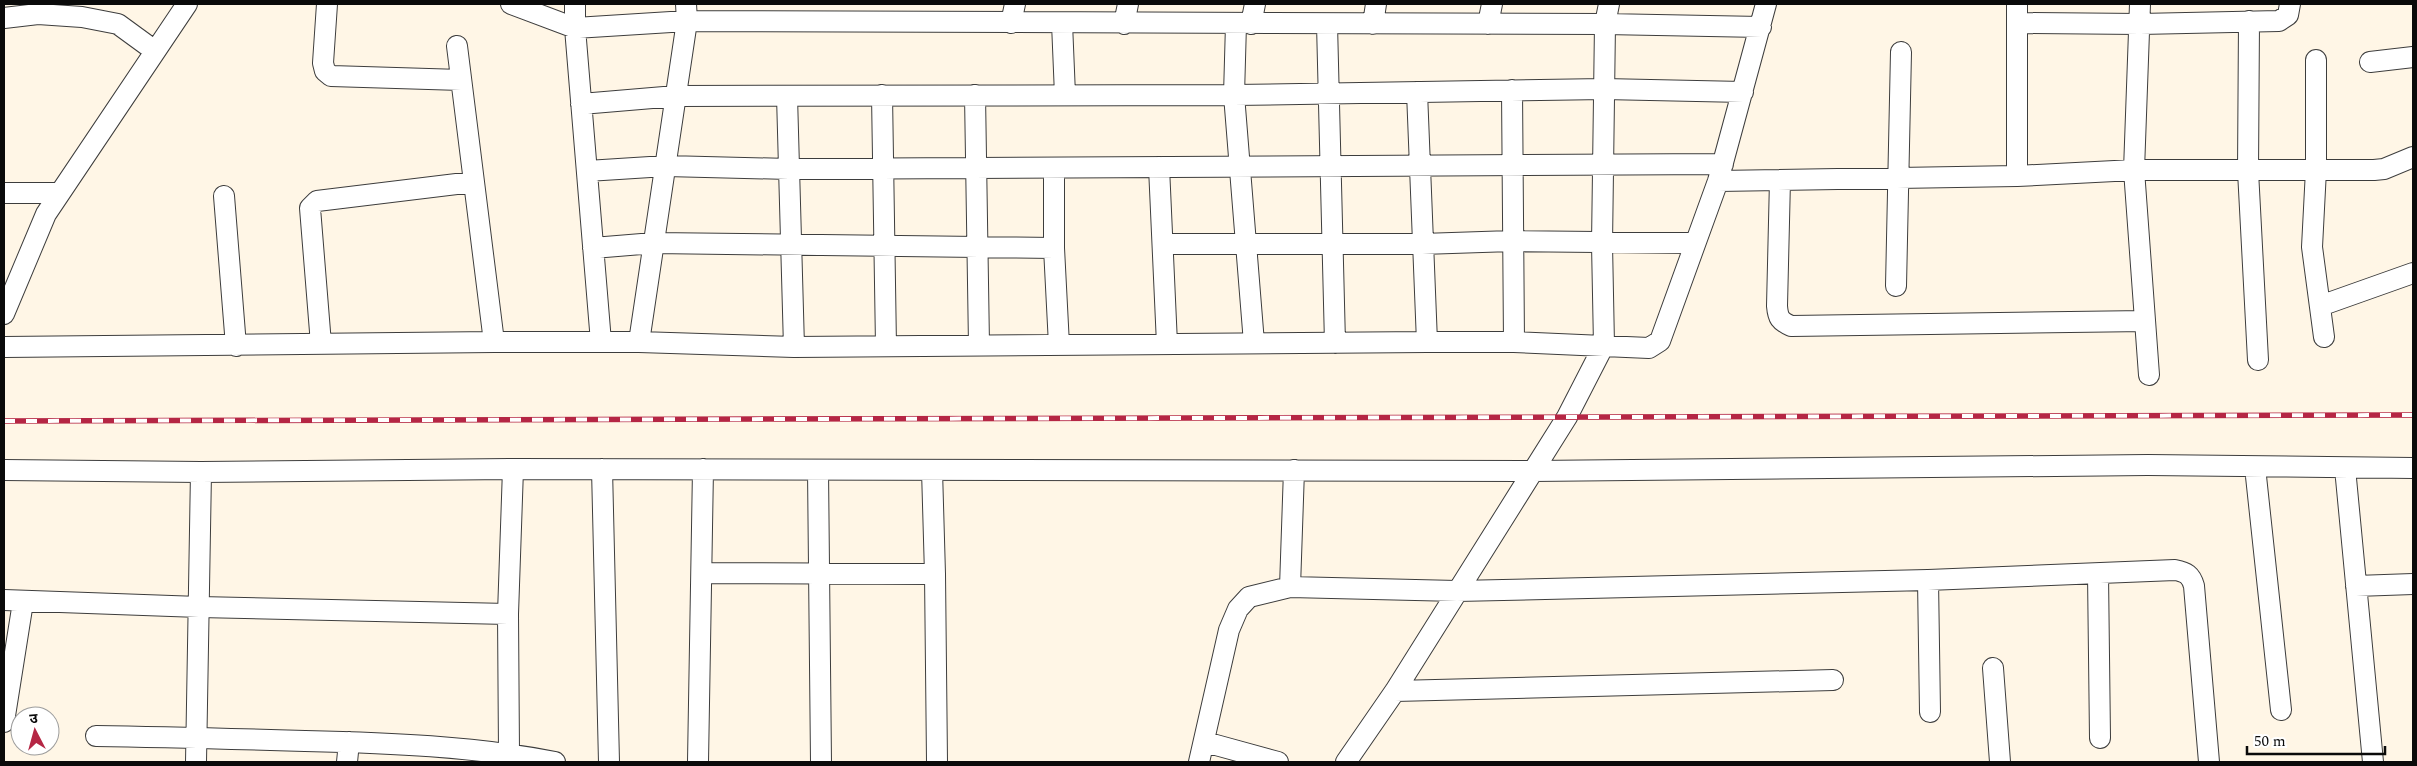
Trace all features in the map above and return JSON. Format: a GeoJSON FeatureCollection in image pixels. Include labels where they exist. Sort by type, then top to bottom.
{"type":"FeatureCollection","features":[{"type":"Feature","properties":{"kind":"street"},"geometry":{"type":"LineString","coordinates":[[4,310],[46,214],[186,4]]}},
{"type":"Feature","properties":{"kind":"street"},"geometry":{"type":"LineString","coordinates":[[327,4],[323,64],[325,71],[331,76],[461,80]]}},
{"type":"Feature","properties":{"kind":"street"},"geometry":{"type":"LineString","coordinates":[[511,4],[575,28],[686,12],[1013,14],[1062,23],[1124,24],[1605,24],[1761,27]]}},
{"type":"Feature","properties":{"kind":"street"},"geometry":{"type":"LineString","coordinates":[[575,4],[575,28],[601,342]]}},
{"type":"Feature","properties":{"kind":"street"},"geometry":{"type":"LineString","coordinates":[[1124,24],[1128,4]]}},
{"type":"Feature","properties":{"kind":"street"},"geometry":{"type":"LineString","coordinates":[[1254,343],[1234,95],[1244,24],[1255,4]]}},
{"type":"Feature","properties":{"kind":"street"},"geometry":{"type":"LineString","coordinates":[[1372,24],[1376,4]]}},
{"type":"Feature","properties":{"kind":"street"},"geometry":{"type":"LineString","coordinates":[[1488,24],[1492,4]]}},
{"type":"Feature","properties":{"kind":"street"},"geometry":{"type":"LineString","coordinates":[[1346,762],[1395,692],[1567,417],[1604,345],[1602,244],[1605,24],[1610,4]]}},
{"type":"Feature","properties":{"kind":"street"},"geometry":{"type":"LineString","coordinates":[[4,347],[494,342],[639,342],[794,347],[1514,342],[1604,345],[1642,349],[1655,346],[1660,341],[1720,172],[1766,4]]}},
{"type":"Feature","properties":{"kind":"street"},"geometry":{"type":"LineString","coordinates":[[2140,4],[2134,170],[2149,375]]}},
{"type":"Feature","properties":{"kind":"street"},"geometry":{"type":"LineString","coordinates":[[2017,176],[2017,13],[2140,24],[2249,22],[2279,21],[2288,15],[2290,4]]}},
{"type":"Feature","properties":{"kind":"street"},"geometry":{"type":"LineString","coordinates":[[639,342],[676,96],[686,12]]}},
{"type":"Feature","properties":{"kind":"street"},"geometry":{"type":"LineString","coordinates":[[4,18],[38,14],[82,17],[118,24],[155,51]]}},
{"type":"Feature","properties":{"kind":"street"},"geometry":{"type":"LineString","coordinates":[[2249,22],[2248,171],[2258,360]]}},
{"type":"Feature","properties":{"kind":"street"},"geometry":{"type":"LineString","coordinates":[[1062,23],[1065,95]]}},
{"type":"Feature","properties":{"kind":"street"},"geometry":{"type":"LineString","coordinates":[[1327,24],[1335,343]]}},
{"type":"Feature","properties":{"kind":"street"},"geometry":{"type":"LineString","coordinates":[[457,46],[494,342]]}},
{"type":"Feature","properties":{"kind":"street"},"geometry":{"type":"LineString","coordinates":[[1896,286],[1901,52]]}},
{"type":"Feature","properties":{"kind":"street"},"geometry":{"type":"LineString","coordinates":[[2370,62],[2413,57]]}},
{"type":"Feature","properties":{"kind":"street"},"geometry":{"type":"LineString","coordinates":[[2316,60],[2316,170],[2312,247],[2324,337]]}},
{"type":"Feature","properties":{"kind":"street"},"geometry":{"type":"LineString","coordinates":[[581,104],[676,96],[1234,95],[1604,89],[1743,92]]}},
{"type":"Feature","properties":{"kind":"street"},"geometry":{"type":"LineString","coordinates":[[1512,90],[1514,342]]}},
{"type":"Feature","properties":{"kind":"street"},"geometry":{"type":"LineString","coordinates":[[1417,92],[1427,342]]}},
{"type":"Feature","properties":{"kind":"street"},"geometry":{"type":"LineString","coordinates":[[975,95],[979,345]]}},
{"type":"Feature","properties":{"kind":"street"},"geometry":{"type":"LineString","coordinates":[[787,96],[794,347]]}},
{"type":"Feature","properties":{"kind":"street"},"geometry":{"type":"LineString","coordinates":[[882,96],[886,346]]}},
{"type":"Feature","properties":{"kind":"street"},"geometry":{"type":"LineString","coordinates":[[587,171],[666,166],[789,169],[976,169],[1603,165],[1720,172],[1780,180],[2017,176],[2134,170],[2374,170],[2384,169],[2413,158]]}},
{"type":"Feature","properties":{"kind":"street"},"geometry":{"type":"LineString","coordinates":[[1054,168],[1054,248],[1059,345]]}},
{"type":"Feature","properties":{"kind":"street"},"geometry":{"type":"LineString","coordinates":[[1159,168],[1167,344]]}},
{"type":"Feature","properties":{"kind":"street"},"geometry":{"type":"LineString","coordinates":[[1780,180],[1777,306],[1778,317],[1782,322],[1791,326],[2145,321]]}},
{"type":"Feature","properties":{"kind":"street"},"geometry":{"type":"LineString","coordinates":[[321,344],[310,208],[317,201],[323,200],[473,182]]}},
{"type":"Feature","properties":{"kind":"street"},"geometry":{"type":"LineString","coordinates":[[4,193],[60,194]]}},
{"type":"Feature","properties":{"kind":"street"},"geometry":{"type":"LineString","coordinates":[[224,196],[236,346]]}},
{"type":"Feature","properties":{"kind":"street"},"geometry":{"type":"LineString","coordinates":[[1162,244],[1422,244],[1512,241],[1602,244],[1695,243]]}},
{"type":"Feature","properties":{"kind":"street"},"geometry":{"type":"LineString","coordinates":[[593,248],[654,244],[1054,248]]}},
{"type":"Feature","properties":{"kind":"street"},"geometry":{"type":"LineString","coordinates":[[2320,306],[2413,273]]}},
{"type":"Feature","properties":{"kind":"street"},"geometry":{"type":"LineString","coordinates":[[4,470],[201,472],[513,468],[1533,471],[1905,467],[2413,468]]}},
{"type":"Feature","properties":{"kind":"street"},"geometry":{"type":"LineString","coordinates":[[2255,467],[2281,710]]}},
{"type":"Feature","properties":{"kind":"street"},"geometry":{"type":"LineString","coordinates":[[509,753],[508,614],[513,468]]}},
{"type":"Feature","properties":{"kind":"street"},"geometry":{"type":"LineString","coordinates":[[2344,468],[2373,762]]}},
{"type":"Feature","properties":{"kind":"street"},"geometry":{"type":"LineString","coordinates":[[602,469],[609,762]]}},
{"type":"Feature","properties":{"kind":"street"},"geometry":{"type":"LineString","coordinates":[[698,762],[703,469]]}},
{"type":"Feature","properties":{"kind":"street"},"geometry":{"type":"LineString","coordinates":[[818,470],[821,762]]}},
{"type":"Feature","properties":{"kind":"street"},"geometry":{"type":"LineString","coordinates":[[932,470],[937,762]]}},
{"type":"Feature","properties":{"kind":"street"},"geometry":{"type":"LineString","coordinates":[[1290,587],[1294,470]]}},
{"type":"Feature","properties":{"kind":"street"},"geometry":{"type":"LineString","coordinates":[[196,762],[201,472]]}},
{"type":"Feature","properties":{"kind":"street"},"geometry":{"type":"LineString","coordinates":[[1199,762],[1229,630],[1238,609],[1249,597],[1290,587],[1457,591],[1928,580],[2175,570],[2184,572],[2192,578],[2197,603],[2209,762]]}},
{"type":"Feature","properties":{"kind":"street"},"geometry":{"type":"LineString","coordinates":[[702,573],[935,574]]}},
{"type":"Feature","properties":{"kind":"street"},"geometry":{"type":"LineString","coordinates":[[2098,574],[2100,738]]}},
{"type":"Feature","properties":{"kind":"street"},"geometry":{"type":"LineString","coordinates":[[1928,580],[1930,712]]}},
{"type":"Feature","properties":{"kind":"street"},"geometry":{"type":"LineString","coordinates":[[2356,586],[2413,584]]}},
{"type":"Feature","properties":{"kind":"street"},"geometry":{"type":"LineString","coordinates":[[4,722],[13,601],[508,614]]}},
{"type":"Feature","properties":{"kind":"street"},"geometry":{"type":"LineString","coordinates":[[1993,668],[2000,762]]}},
{"type":"Feature","properties":{"kind":"street"},"geometry":{"type":"LineString","coordinates":[[1395,692],[1833,680]]}},
{"type":"Feature","properties":{"kind":"street"},"geometry":{"type":"LineString","coordinates":[[96,736],[349,742],[460,755],[509,753],[555,762]]}},
{"type":"Feature","properties":{"kind":"street"},"geometry":{"type":"LineString","coordinates":[[347,762],[349,742]]}},
{"type":"Feature","properties":{"kind":"street"},"geometry":{"type":"LineString","coordinates":[[1205,742],[1278,762]]}},
{"type":"Feature","properties":{"kind":"railway"},"geometry":{"type":"LineString","coordinates":[[4,421],[2413,415]]}}]}
